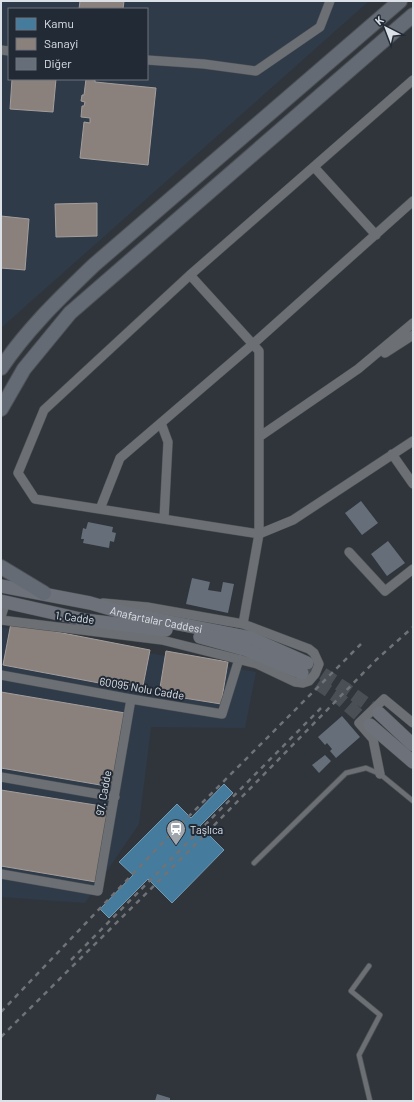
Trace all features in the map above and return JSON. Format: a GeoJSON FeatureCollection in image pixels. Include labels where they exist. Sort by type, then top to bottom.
{"type":"FeatureCollection","features":[{"type":"Feature","properties":{"kind":"main road"},"geometry":{"type":"LineString","coordinates":[[1,368],[21,339],[53,304],[94,265],[400,1]]}},
{"type":"Feature","properties":{"kind":"main road"},"geometry":{"type":"LineString","coordinates":[[1,409],[24,369],[70,313],[413,14]]}},
{"type":"Feature","properties":{"kind":"main road"},"geometry":{"type":"LineString","coordinates":[[1,567],[44,593]]}},
{"type":"Feature","properties":{"kind":"main road","name":"Anafartalar Caddesi"},"geometry":{"type":"LineString","coordinates":[[1,586],[44,593],[90,603],[128,614],[251,638],[305,668],[186,633],[85,620],[3,601]]}},
{"type":"Feature","properties":{"kind":"main road"},"geometry":{"type":"LineString","coordinates":[[379,713],[413,745]]}},
{"type":"Feature","properties":{"kind":"main road"},"geometry":{"type":"LineString","coordinates":[[370,724],[413,762]]}},
{"type":"Feature","properties":{"kind":"street"},"geometry":{"type":"LineString","coordinates":[[148,60],[204,64],[256,71],[320,27],[330,1]]}},
{"type":"Feature","properties":{"kind":"street"},"geometry":{"type":"LineString","coordinates":[[413,80],[190,275],[44,410],[18,473],[35,499],[259,534],[293,520],[413,441]]}},
{"type":"Feature","properties":{"kind":"street"},"geometry":{"type":"LineString","coordinates":[[314,167],[376,235]]}},
{"type":"Feature","properties":{"kind":"street"},"geometry":{"type":"LineString","coordinates":[[100,509],[120,458],[411,206]]}},
{"type":"Feature","properties":{"kind":"street"},"geometry":{"type":"LineString","coordinates":[[90,603],[147,607],[243,624],[259,534],[259,351],[190,275]]}},
{"type":"Feature","properties":{"kind":"street"},"geometry":{"type":"LineString","coordinates":[[358,369],[412,326]]}},
{"type":"Feature","properties":{"kind":"street"},"geometry":{"type":"LineString","coordinates":[[259,437],[358,369],[413,335]]}},
{"type":"Feature","properties":{"kind":"street"},"geometry":{"type":"LineString","coordinates":[[162,423],[168,442],[164,519]]}},
{"type":"Feature","properties":{"kind":"street"},"geometry":{"type":"LineString","coordinates":[[392,454],[413,484]]}},
{"type":"Feature","properties":{"kind":"street"},"geometry":{"type":"LineString","coordinates":[[349,552],[385,591],[413,569]]}},
{"type":"Feature","properties":{"kind":"street"},"geometry":{"type":"LineString","coordinates":[[1,617],[3,601]]}},
{"type":"Feature","properties":{"kind":"street","name":"1. Cadde"},"geometry":{"type":"LineString","coordinates":[[1,620],[162,640],[257,664],[295,682],[309,681],[315,674],[319,664],[314,653],[243,624]]}},
{"type":"Feature","properties":{"kind":"street","name":"60095 Nolu Cadde"},"geometry":{"type":"LineString","coordinates":[[1,675],[131,700],[222,714],[239,659]]}},
{"type":"Feature","properties":{"kind":"street"},"geometry":{"type":"LineString","coordinates":[[380,774],[373,739],[359,723],[384,699],[413,723]]}},
{"type":"Feature","properties":{"kind":"street","name":"97. Cadde"},"geometry":{"type":"LineString","coordinates":[[1,874],[98,891],[131,700]]}},
{"type":"Feature","properties":{"kind":"street"},"geometry":{"type":"LineString","coordinates":[[1,777],[115,797]]}},
{"type":"Feature","properties":{"kind":"lane"},"geometry":{"type":"LineString","coordinates":[[254,863],[346,772],[366,768],[380,774],[413,801]]}},
{"type":"Feature","properties":{"kind":"lane"},"geometry":{"type":"LineString","coordinates":[[369,966],[351,991],[380,1014],[359,1055],[370,1101]]}},
{"type":"Feature","properties":{"kind":"shaded area"},"geometry":{"type":"Polygon","coordinates":[[[1,1],[369,1],[1,328],[1,1]]]}},
{"type":"Feature","properties":{"kind":"shaded area"},"geometry":{"type":"Polygon","coordinates":[[[1,627],[256,672],[245,728],[151,727],[139,824],[85,903],[1,897],[1,627]]]}},
{"type":"Feature","properties":{"kind":"building: Kamu","name":"Taşlıca"},"geometry":{"type":"Polygon","coordinates":[[[224,784],[233,793],[200,826],[224,850],[172,903],[148,879],[109,918],[100,909],[133,875],[119,862],[177,804],[191,818],[224,784]]]}},
{"type":"Feature","properties":{"kind":"building: Sanayi"},"geometry":{"type":"Polygon","coordinates":[[[80,1],[124,1],[123,8],[79,8],[80,1]]]}},
{"type":"Feature","properties":{"kind":"building: Sanayi"},"geometry":{"type":"Polygon","coordinates":[[[12,80],[56,80],[53,112],[10,109],[12,80]]]}},
{"type":"Feature","properties":{"kind":"building: Sanayi"},"geometry":{"type":"Polygon","coordinates":[[[86,80],[156,88],[148,165],[80,158],[84,122],[90,123],[90,118],[81,117],[82,106],[84,106],[85,102],[81,101],[82,95],[84,95],[86,80]]]}},
{"type":"Feature","properties":{"kind":"building: Sanayi"},"geometry":{"type":"Polygon","coordinates":[[[97,203],[97,236],[56,237],[55,204],[97,203]]]}},
{"type":"Feature","properties":{"kind":"building: Sanayi"},"geometry":{"type":"Polygon","coordinates":[[[1,216],[29,219],[25,270],[1,268],[1,216]]]}},
{"type":"Feature","properties":{"kind":"building: Sanayi"},"geometry":{"type":"Polygon","coordinates":[[[11,623],[150,650],[142,691],[3,665],[11,623]]]}},
{"type":"Feature","properties":{"kind":"building: Sanayi"},"geometry":{"type":"Polygon","coordinates":[[[166,651],[228,662],[221,704],[159,694],[166,651]]]}},
{"type":"Feature","properties":{"kind":"building: Sanayi"},"geometry":{"type":"Polygon","coordinates":[[[1,692],[125,713],[112,787],[1,768],[1,692]]]}},
{"type":"Feature","properties":{"kind":"building: Sanayi"},"geometry":{"type":"Polygon","coordinates":[[[1,790],[108,807],[96,882],[1,866],[1,790]]]}},
{"type":"Feature","properties":{"kind":"building: Diğer"},"geometry":{"type":"Polygon","coordinates":[[[361,501],[378,523],[362,535],[345,513],[361,501]]]}},
{"type":"Feature","properties":{"kind":"building: Diğer"},"geometry":{"type":"Polygon","coordinates":[[[88,522],[113,527],[112,532],[116,533],[114,542],[110,541],[109,548],[83,543],[84,539],[81,539],[83,528],[86,529],[88,522]]]}},
{"type":"Feature","properties":{"kind":"building: Diğer"},"geometry":{"type":"Polygon","coordinates":[[[388,541],[405,563],[387,576],[371,554],[388,541]]]}},
{"type":"Feature","properties":{"kind":"building: Diğer"},"geometry":{"type":"Polygon","coordinates":[[[192,578],[210,582],[208,590],[221,592],[223,582],[234,584],[228,613],[186,604],[192,578]]]}},
{"type":"Feature","properties":{"kind":"building: Diğer"},"geometry":{"type":"Polygon","coordinates":[[[342,716],[360,737],[336,758],[330,751],[332,749],[327,743],[325,745],[318,737],[342,716]]]}},
{"type":"Feature","properties":{"kind":"building: Diğer"},"geometry":{"type":"Polygon","coordinates":[[[325,755],[331,761],[319,773],[312,765],[325,755]]]}},
{"type":"Feature","properties":{"kind":"building: Diğer"},"geometry":{"type":"Polygon","coordinates":[[[157,1094],[170,1098],[170,1101],[155,1101],[157,1094]]]}},
{"type":"Feature","properties":{"kind":"tunnel"},"geometry":{"type":"LineString","coordinates":[[307,663],[379,713]]}},
{"type":"Feature","properties":{"kind":"tunnel"},"geometry":{"type":"LineString","coordinates":[[302,673],[339,698],[370,725]]}},
{"type":"Feature","properties":{"kind":"railway"},"geometry":{"type":"LineString","coordinates":[[1,1037],[185,855],[376,660],[413,627]]}},
{"type":"Feature","properties":{"kind":"railway"},"geometry":{"type":"LineString","coordinates":[[1,1012],[168,837],[361,644]]}},
{"type":"Feature","properties":{"kind":"railway"},"geometry":{"type":"LineString","coordinates":[[71,960],[321,708]]}},
{"type":"Feature","properties":{"kind":"place","name":"Taşlıca"},"geometry":{"type":"Point","coordinates":[176,846]}}]}
